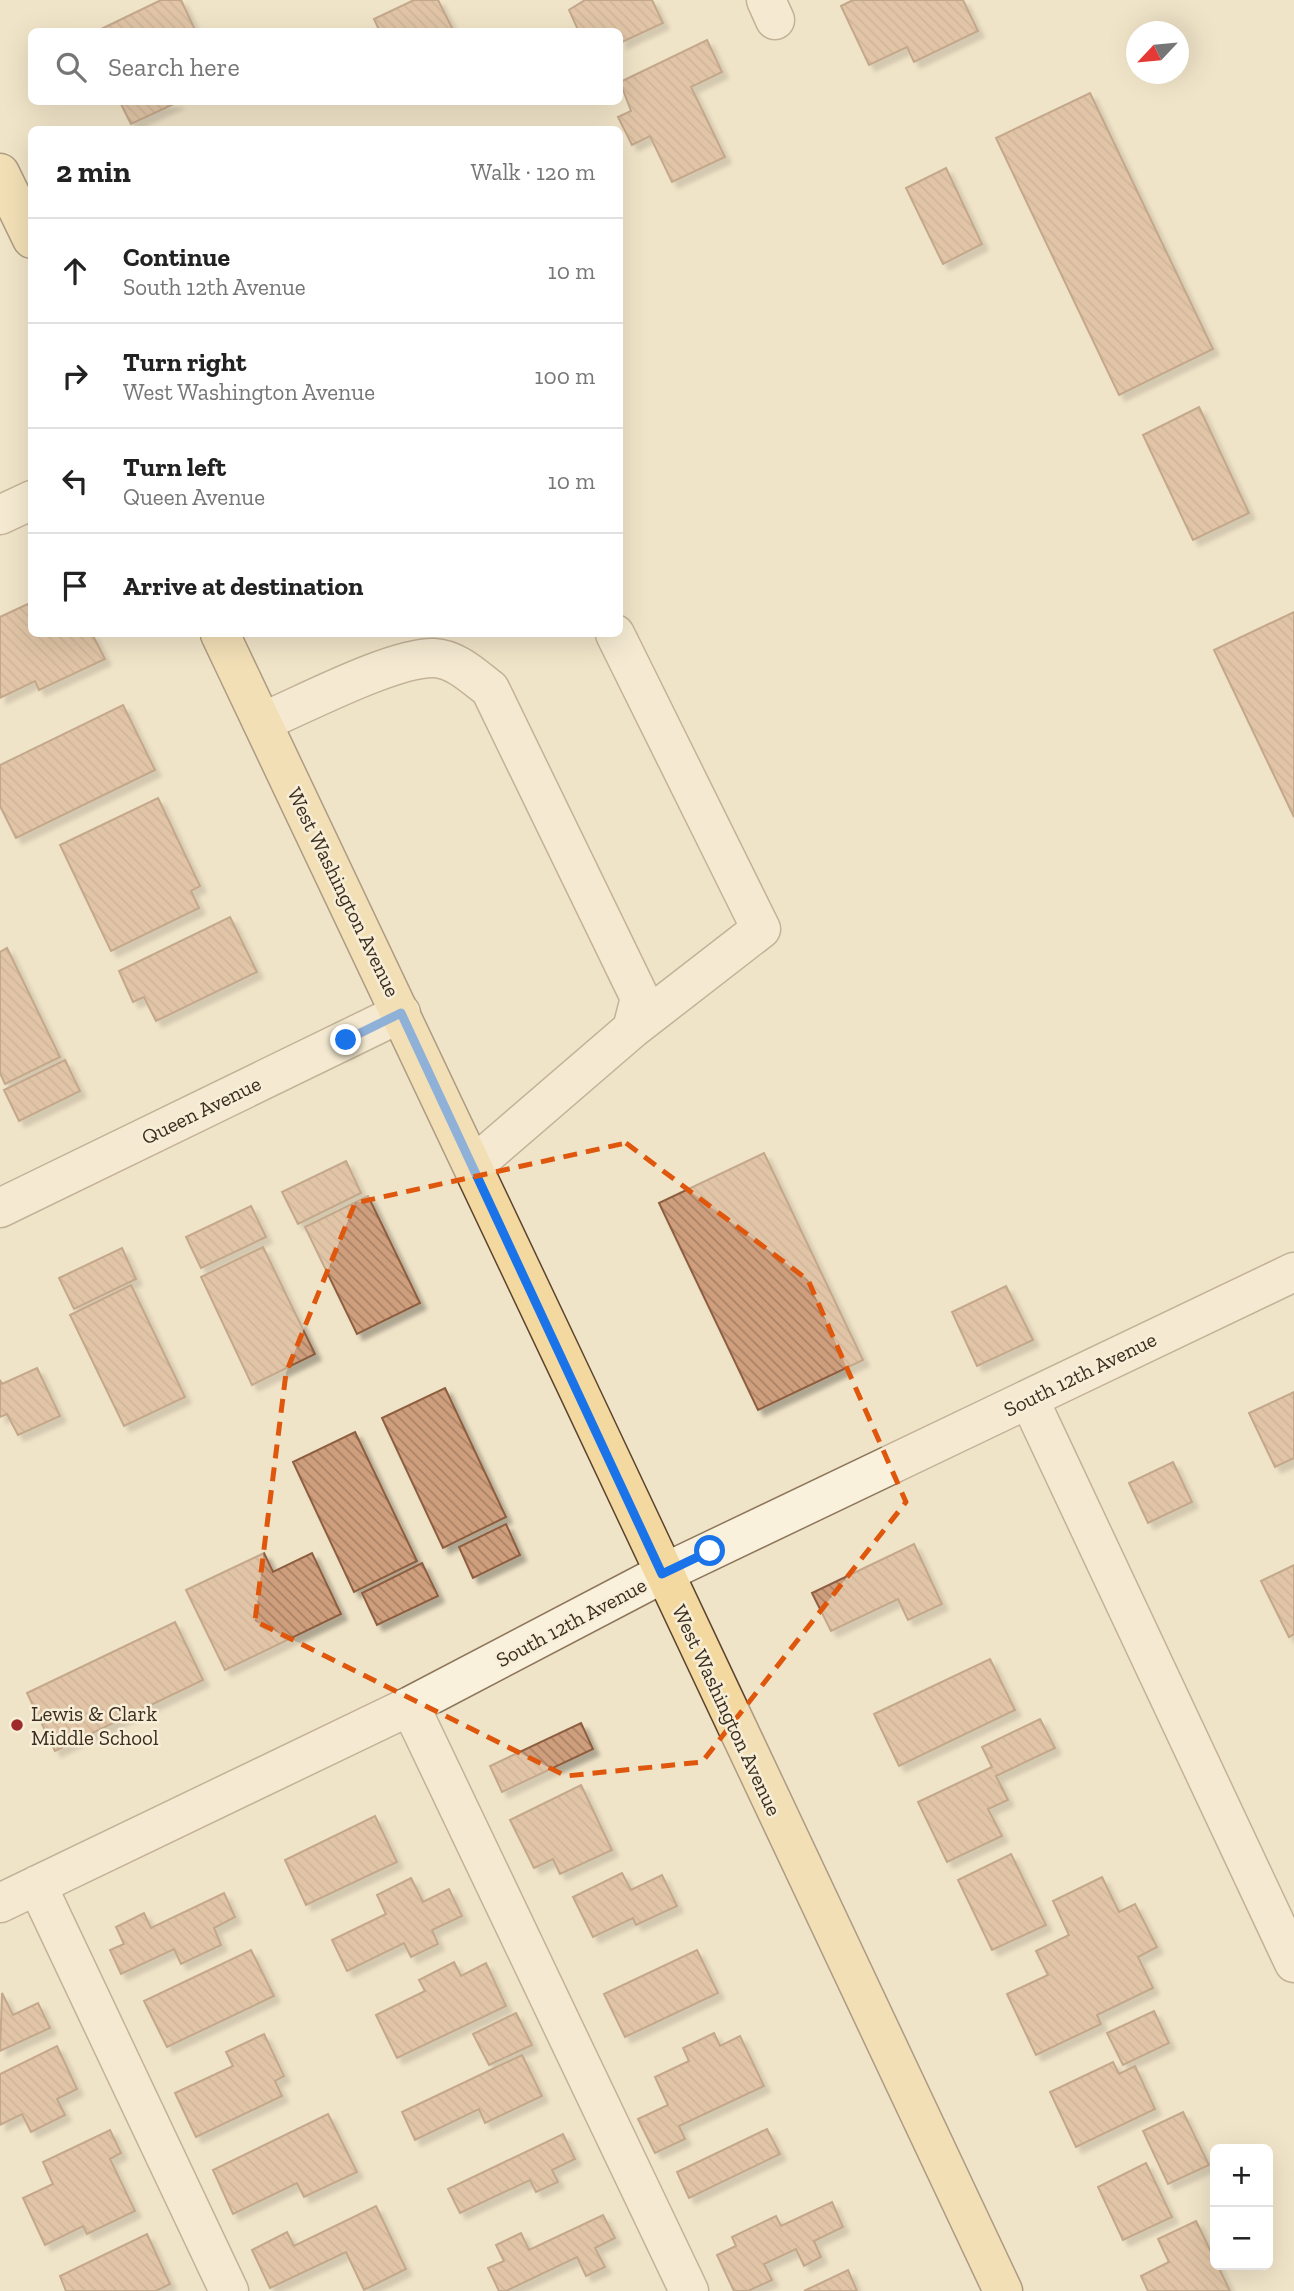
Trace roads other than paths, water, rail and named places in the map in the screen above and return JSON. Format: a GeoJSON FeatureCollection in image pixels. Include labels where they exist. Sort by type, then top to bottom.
{"type":"FeatureCollection","features":[{"type":"Feature","properties":{"kind":"main road"},"geometry":{"type":"LineString","coordinates":[[0,173],[28,231]]}},
{"type":"Feature","properties":{"kind":"main road","name":"West Washington Avenue"},"geometry":{"type":"LineString","coordinates":[[221,637],[1003,2291]]}},
{"type":"Feature","properties":{"kind":"street"},"geometry":{"type":"LineString","coordinates":[[0,515],[28,502]]}},
{"type":"Feature","properties":{"kind":"street"},"geometry":{"type":"LineString","coordinates":[[473,1166],[632,1029],[761,929],[616,637]]}},
{"type":"Feature","properties":{"kind":"street"},"geometry":{"type":"LineString","coordinates":[[262,722],[387,668],[434,658],[457,664],[490,689],[640,998],[632,1029]]}},
{"type":"Feature","properties":{"kind":"street","name":"Queen Avenue"},"geometry":{"type":"LineString","coordinates":[[0,1208],[401,1013]]}},
{"type":"Feature","properties":{"kind":"street","name":"South 12th Avenue"},"geometry":{"type":"LineString","coordinates":[[0,1903],[410,1706],[662,1574],[1294,1272]]}},
{"type":"Feature","properties":{"kind":"street"},"geometry":{"type":"LineString","coordinates":[[1029,1399],[1294,1963]]}},
{"type":"Feature","properties":{"kind":"street"},"geometry":{"type":"LineString","coordinates":[[410,1706],[689,2291]]}},
{"type":"Feature","properties":{"kind":"street"},"geometry":{"type":"LineString","coordinates":[[37,1885],[229,2291]]}},
{"type":"Feature","properties":{"kind":"place","name":"Lewis & Clark Middle School"},"geometry":{"type":"Point","coordinates":[17,1725]}}]}
